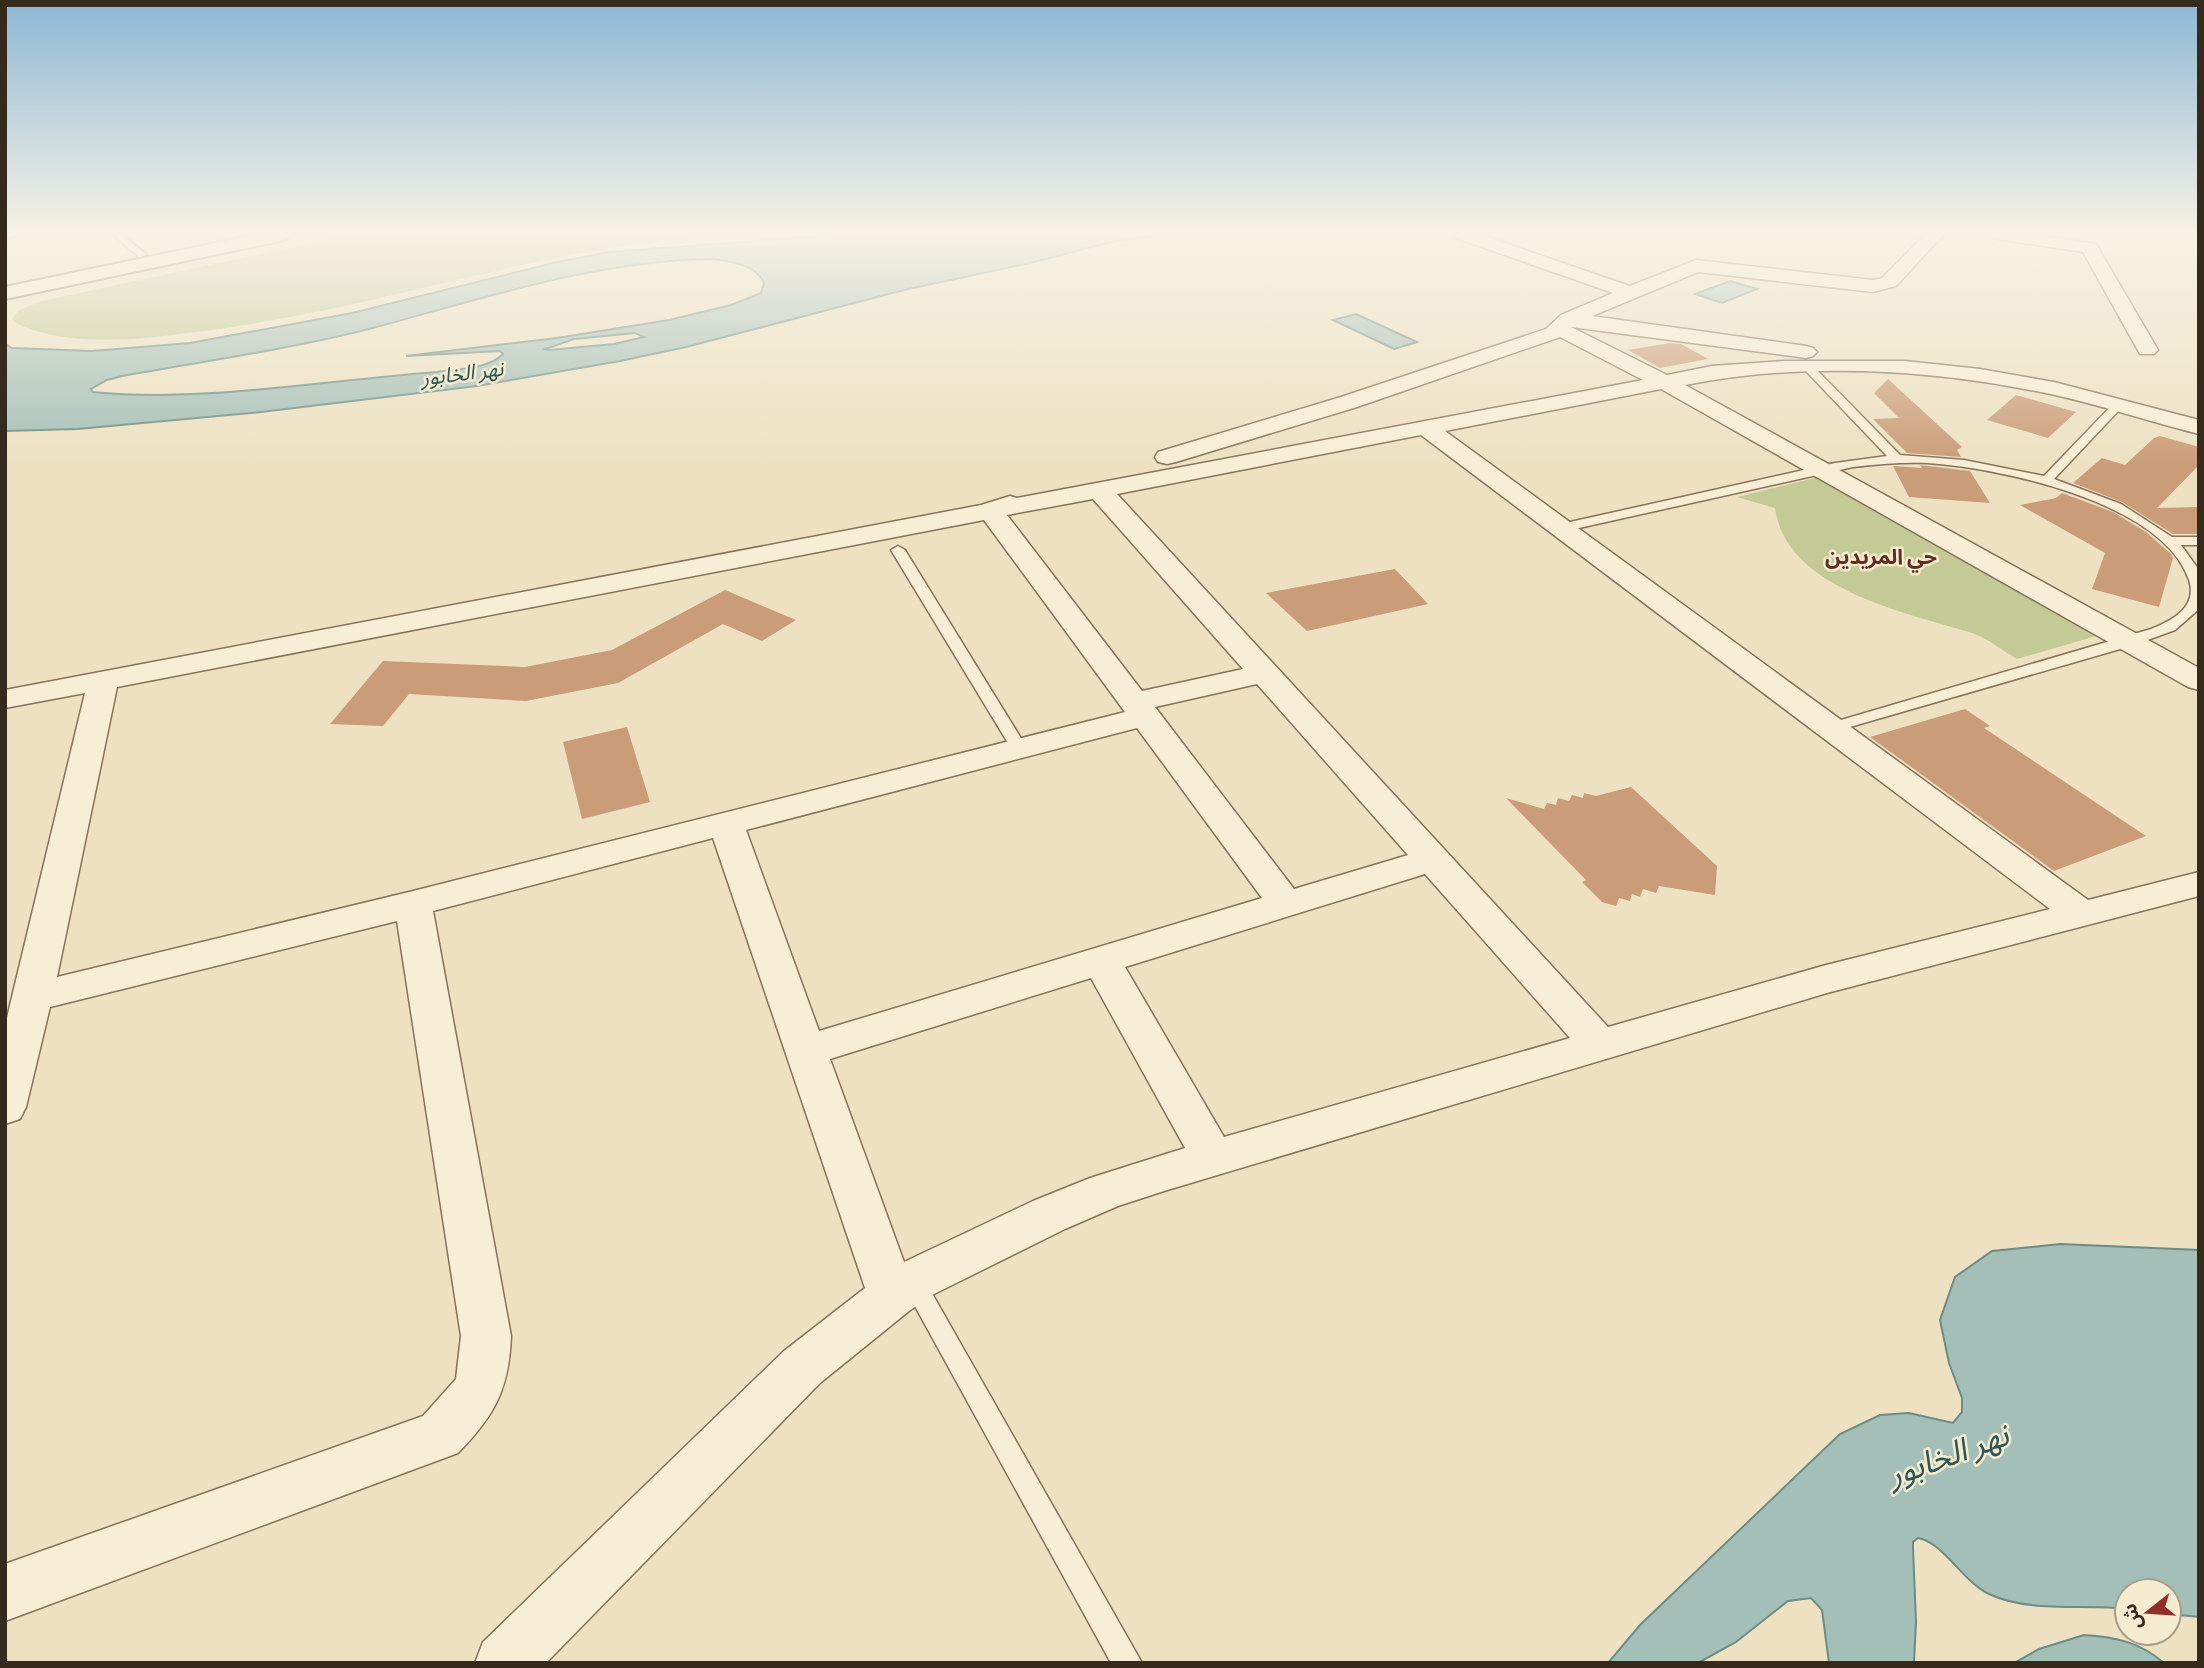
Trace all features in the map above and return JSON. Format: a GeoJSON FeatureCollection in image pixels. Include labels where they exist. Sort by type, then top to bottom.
{"type":"FeatureCollection","features":[{"type":"Feature","properties":{"kind":"street"},"geometry":{"type":"LineString","coordinates":[[990,510],[1349,402],[1553,333],[1563,323],[1588,312]]}},
{"type":"Feature","properties":{"kind":"street"},"geometry":{"type":"LineString","coordinates":[[2126,312],[2147,350]]}},
{"type":"Feature","properties":{"kind":"street"},"geometry":{"type":"LineString","coordinates":[[1563,323],[2017,382],[2119,404],[2199,427]]}},
{"type":"Feature","properties":{"kind":"street"},"geometry":{"type":"LineString","coordinates":[[1563,323],[2199,681]]}},
{"type":"Feature","properties":{"kind":"street"},"geometry":{"type":"LineString","coordinates":[[5,699],[1662,381],[1712,373],[1809,368],[1876,366],[1944,371]]}},
{"type":"Feature","properties":{"kind":"street"},"geometry":{"type":"LineString","coordinates":[[1425,427],[2083,915]]}},
{"type":"Feature","properties":{"kind":"street"},"geometry":{"type":"LineString","coordinates":[[1099,490],[1601,1046]]}},
{"type":"Feature","properties":{"kind":"street"},"geometry":{"type":"LineString","coordinates":[[990,510],[1286,904]]}},
{"type":"Feature","properties":{"kind":"street"},"geometry":{"type":"LineString","coordinates":[[33,997],[413,904],[1018,748],[1264,673]]}},
{"type":"Feature","properties":{"kind":"street"},"geometry":{"type":"LineString","coordinates":[[5,1107],[33,997],[103,680]]}},
{"type":"Feature","properties":{"kind":"street"},"geometry":{"type":"LineString","coordinates":[[726,824],[806,1051],[903,1289]]}},
{"type":"Feature","properties":{"kind":"street"},"geometry":{"type":"LineString","coordinates":[[806,1051],[1433,859]]}},
{"type":"Feature","properties":{"kind":"street"},"geometry":{"type":"LineString","coordinates":[[503,1663],[802,1367],[903,1289],[1049,1215],[1106,1191],[1826,979],[2199,884]]}},
{"type":"Feature","properties":{"kind":"street"},"geometry":{"type":"LineString","coordinates":[[5,1593],[439,1436],[474,1400],[485,1369],[486,1336],[413,904]]}},
{"type":"Feature","properties":{"kind":"street"},"geometry":{"type":"LineString","coordinates":[[1101,960],[1214,1159]]}},
{"type":"Feature","properties":{"kind":"lane"},"geometry":{"type":"LineString","coordinates":[[1809,368],[1897,459]]}},
{"type":"Feature","properties":{"kind":"lane"},"geometry":{"type":"LineString","coordinates":[[2046,481],[2119,404]]}},
{"type":"Feature","properties":{"kind":"lane"},"geometry":{"type":"LineString","coordinates":[[1561,528],[1862,461],[1897,459],[1980,465],[2046,481],[2116,508],[2168,541],[2188,562],[2195,575],[2197,599],[2194,615],[2168,628],[2129,642],[1830,728]]}},
{"type":"Feature","properties":{"kind":"lane"},"geometry":{"type":"LineString","coordinates":[[2168,541],[2199,541]]}},
{"type":"Feature","properties":{"kind":"lane"},"geometry":{"type":"LineString","coordinates":[[898,550],[1018,748]]}},
{"type":"Feature","properties":{"kind":"lane"},"geometry":{"type":"LineString","coordinates":[[903,1289],[1127,1663]]}},
{"type":"Feature","properties":{"kind":"green space"},"geometry":{"type":"Polygon","coordinates":[[[18,312],[316,312],[163,336],[101,340],[40,332],[12,319],[18,312]]]}},
{"type":"Feature","properties":{"kind":"green space"},"geometry":{"type":"Polygon","coordinates":[[[1823,476],[2103,634],[2017,659],[1980,636],[1886,607],[1826,579],[1802,560],[1784,536],[1775,508],[1737,497],[1823,476]]]}},
{"type":"Feature","properties":{"kind":"water","name":"نهر الخابور"},"geometry":{"type":"Polygon","coordinates":[[[432,312],[342,335],[122,376],[107,380],[91,389],[93,392],[135,395],[221,393],[463,369],[489,363],[503,354],[500,351],[406,356],[557,338],[703,312],[820,312],[686,347],[477,386],[261,412],[78,429],[5,431],[5,344],[12,348],[92,351],[190,343],[352,313],[432,312]],[[635,333],[574,339],[545,349],[614,344],[644,337],[635,333]]]}},
{"type":"Feature","properties":{"kind":"water"},"geometry":{"type":"Polygon","coordinates":[[[1356,314],[1417,342],[1394,349],[1333,320],[1356,314]]]}},
{"type":"Feature","properties":{"kind":"water","name":"نهر الخابور"},"geometry":{"type":"Polygon","coordinates":[[[2060,1244],[2199,1250],[2199,1617],[2183,1615],[2183,1577],[2113,1577],[2113,1608],[2039,1606],[2005,1600],[1989,1594],[1970,1581],[1945,1554],[1918,1538],[1913,1542],[1916,1622],[1914,1663],[1829,1663],[1822,1610],[1811,1598],[1788,1601],[1736,1642],[1698,1663],[1608,1663],[1640,1625],[1840,1434],[1880,1415],[1909,1413],[1953,1423],[1962,1412],[1962,1398],[1949,1363],[1940,1320],[1955,1277],[1992,1251],[2060,1244]]]}},
{"type":"Feature","properties":{"kind":"water"},"geometry":{"type":"Polygon","coordinates":[[[2084,1635],[2106,1637],[2113,1639],[2113,1647],[2140,1647],[2164,1663],[2014,1663],[2039,1649],[2084,1635]]]}},
{"type":"Feature","properties":{"kind":"building"},"geometry":{"type":"Polygon","coordinates":[[[1670,343],[1681,344],[1708,359],[1660,368],[1628,350],[1670,343]]]}},
{"type":"Feature","properties":{"kind":"building"},"geometry":{"type":"Polygon","coordinates":[[[1888,379],[1962,447],[1957,450],[1961,457],[1907,453],[1873,419],[1899,418],[1874,393],[1888,379]]]}},
{"type":"Feature","properties":{"kind":"building"},"geometry":{"type":"Polygon","coordinates":[[[2016,395],[2076,412],[2048,438],[1987,420],[2016,395]]]}},
{"type":"Feature","properties":{"kind":"building"},"geometry":{"type":"Polygon","coordinates":[[[2160,436],[2199,447],[2199,465],[2157,508],[2199,507],[2199,534],[2173,534],[2122,502],[2073,483],[2102,458],[2125,465],[2154,438],[2160,436]]]}},
{"type":"Feature","properties":{"kind":"building"},"geometry":{"type":"Polygon","coordinates":[[[1920,465],[1970,471],[1990,503],[1909,497],[1893,466],[1922,468],[1920,465]]]}},
{"type":"Feature","properties":{"kind":"building"},"geometry":{"type":"Polygon","coordinates":[[[2062,493],[2113,512],[2146,532],[2171,554],[2173,558],[2159,607],[2092,589],[2105,553],[2020,505],[2056,498],[2062,493]]]}},
{"type":"Feature","properties":{"kind":"building"},"geometry":{"type":"Polygon","coordinates":[[[1395,569],[1428,604],[1307,631],[1266,593],[1395,569]]]}},
{"type":"Feature","properties":{"kind":"building"},"geometry":{"type":"Polygon","coordinates":[[[725,590],[796,620],[762,641],[723,624],[618,683],[526,701],[409,694],[383,726],[330,724],[383,661],[525,667],[612,650],[725,590]]]}},
{"type":"Feature","properties":{"kind":"building"},"geometry":{"type":"Polygon","coordinates":[[[1965,709],[1990,726],[1984,728],[2146,836],[2054,871],[1870,737],[1965,709]]]}},
{"type":"Feature","properties":{"kind":"building"},"geometry":{"type":"Polygon","coordinates":[[[627,727],[650,802],[582,819],[563,742],[627,727]]]}},
{"type":"Feature","properties":{"kind":"building"},"geometry":{"type":"Polygon","coordinates":[[[1631,787],[1717,866],[1715,895],[1659,886],[1656,893],[1643,889],[1640,897],[1632,894],[1630,901],[1619,898],[1616,906],[1602,902],[1582,882],[1586,880],[1506,798],[1544,809],[1547,803],[1556,805],[1558,798],[1569,801],[1572,795],[1583,798],[1584,793],[1596,796],[1631,787]]]}},
{"type":"Feature","properties":{"kind":"district","name":"حي المريدين"},"geometry":{"type":"Point","coordinates":[1881,556]}}]}
